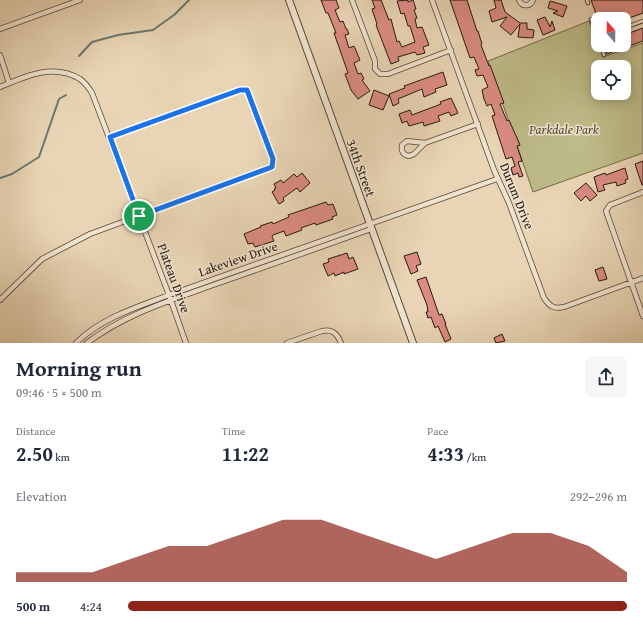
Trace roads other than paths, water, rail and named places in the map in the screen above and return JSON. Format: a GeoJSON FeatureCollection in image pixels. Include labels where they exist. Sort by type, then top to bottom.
{"type":"FeatureCollection","features":[{"type":"Feature","properties":{"kind":"street"},"geometry":{"type":"LineString","coordinates":[[0,29],[80,0]]}},
{"type":"Feature","properties":{"kind":"street","name":"34th Street"},"geometry":{"type":"LineString","coordinates":[[289,0],[413,343]]}},
{"type":"Feature","properties":{"kind":"street"},"geometry":{"type":"LineString","coordinates":[[352,0],[374,61],[375,69],[380,74],[388,74],[451,50]]}},
{"type":"Feature","properties":{"kind":"street","name":"Durum Drive"},"geometry":{"type":"LineString","coordinates":[[432,0],[497,179],[509,203],[544,298],[550,306],[557,309],[564,308],[643,278]]}},
{"type":"Feature","properties":{"kind":"street"},"geometry":{"type":"LineString","coordinates":[[519,0],[521,4],[525,5],[530,4],[533,0]]}},
{"type":"Feature","properties":{"kind":"street"},"geometry":{"type":"LineString","coordinates":[[0,55],[9,83]]}},
{"type":"Feature","properties":{"kind":"street","name":"Plateau Drive"},"geometry":{"type":"LineString","coordinates":[[0,87],[30,75],[45,71],[64,73],[80,80],[92,93],[110,137],[186,343]]}},
{"type":"Feature","properties":{"kind":"street"},"geometry":{"type":"LineString","coordinates":[[0,300],[42,259],[90,234],[272,167],[273,159],[247,90],[240,90],[110,137]]}},
{"type":"Feature","properties":{"kind":"street"},"geometry":{"type":"LineString","coordinates":[[425,143],[407,141],[402,145],[402,150],[406,155],[412,155],[425,143],[478,124]]}},
{"type":"Feature","properties":{"kind":"street"},"geometry":{"type":"LineString","coordinates":[[371,226],[497,179]]}},
{"type":"Feature","properties":{"kind":"street"},"geometry":{"type":"LineString","coordinates":[[643,192],[610,205],[606,211],[643,316]]}},
{"type":"Feature","properties":{"kind":"street","name":"Lakeview Drive"},"geometry":{"type":"LineString","coordinates":[[76,343],[103,322],[124,312],[169,295],[371,226]]}},
{"type":"Feature","properties":{"kind":"street","name":"Lakeview Drive"},"geometry":{"type":"LineString","coordinates":[[86,343],[103,331],[129,317],[371,226]]}},
{"type":"Feature","properties":{"kind":"street"},"geometry":{"type":"LineString","coordinates":[[287,343],[322,330],[332,331],[336,334],[340,343]]}},
{"type":"Feature","properties":{"kind":"lane"},"geometry":{"type":"LineString","coordinates":[[631,25],[643,21]]}},
{"type":"Feature","properties":{"kind":"waterway"},"geometry":{"type":"LineString","coordinates":[[79,56],[92,42],[118,35],[153,30],[174,15],[189,0]]}},
{"type":"Feature","properties":{"kind":"waterway"},"geometry":{"type":"LineString","coordinates":[[0,178],[12,174],[39,157],[59,99],[66,95]]}},
{"type":"Feature","properties":{"kind":"park label","name":"Parkdale Park"},"geometry":{"type":"Point","coordinates":[564,129]}}]}
